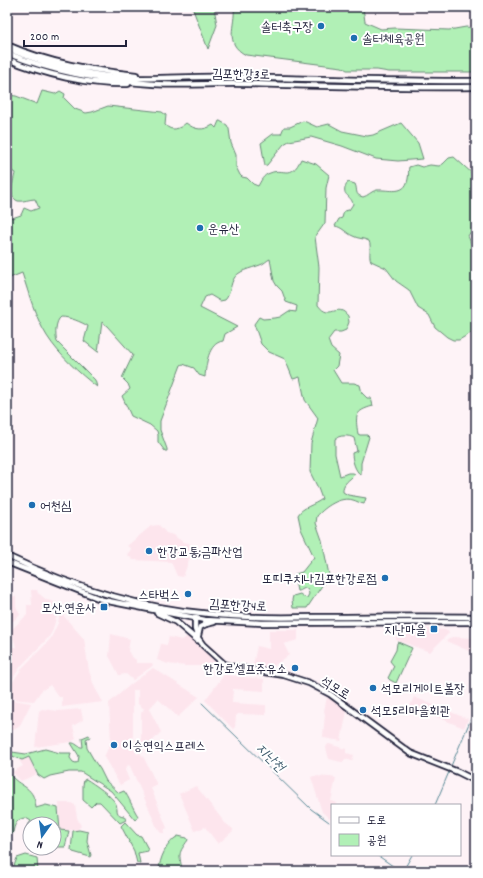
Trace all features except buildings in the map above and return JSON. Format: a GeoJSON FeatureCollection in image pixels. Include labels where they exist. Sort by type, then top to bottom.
{"type":"FeatureCollection","features":[{"type":"Feature","properties":{"kind":"street","name":"김포한강3로"},"geometry":{"type":"LineString","coordinates":[[9,49],[98,71],[152,77],[476,81]]}},
{"type":"Feature","properties":{"kind":"street","name":"김포한강3로"},"geometry":{"type":"LineString","coordinates":[[9,49],[36,64],[79,75],[118,81],[155,84],[476,87]]}},
{"type":"Feature","properties":{"kind":"street"},"geometry":{"type":"LineString","coordinates":[[7,59],[36,70],[82,80],[118,85],[155,84]]}},
{"type":"Feature","properties":{"kind":"street","name":"김포한강4로"},"geometry":{"type":"LineString","coordinates":[[7,556],[70,582],[108,595],[168,608],[208,614],[276,618],[476,617]]}},
{"type":"Feature","properties":{"kind":"street","name":"김포한강4로"},"geometry":{"type":"LineString","coordinates":[[7,562],[99,599],[195,618],[219,621],[262,623],[476,622]]}},
{"type":"Feature","properties":{"kind":"street"},"geometry":{"type":"LineString","coordinates":[[150,610],[176,622],[203,646]]}},
{"type":"Feature","properties":{"kind":"street","name":"석모로"},"geometry":{"type":"LineString","coordinates":[[195,618],[195,629],[198,638],[203,646],[218,660],[229,666],[284,675],[302,680],[318,687],[355,712],[410,753],[458,772],[476,781]]}},
{"type":"Feature","properties":{"kind":"street"},"geometry":{"type":"LineString","coordinates":[[198,638],[200,627],[219,621]]}},
{"type":"Feature","properties":{"kind":"shaded area"},"geometry":{"type":"Polygon","coordinates":[[[159,525],[166,533],[173,535],[183,542],[189,543],[192,551],[183,577],[177,576],[171,562],[133,560],[127,554],[131,548],[127,546],[151,526],[159,525]]]}},
{"type":"Feature","properties":{"kind":"shaded area"},"geometry":{"type":"Polygon","coordinates":[[[7,576],[14,580],[8,589],[7,594],[7,576]]]}},
{"type":"Feature","properties":{"kind":"shaded area"},"geometry":{"type":"Polygon","coordinates":[[[31,590],[37,590],[38,593],[47,600],[58,603],[57,615],[52,632],[48,638],[21,666],[7,687],[7,660],[12,656],[7,650],[7,647],[16,647],[11,630],[27,615],[27,605],[32,605],[31,590]]]}},
{"type":"Feature","properties":{"kind":"shaded area"},"geometry":{"type":"Polygon","coordinates":[[[7,594],[16,597],[16,606],[20,615],[7,626],[7,594]]]}},
{"type":"Feature","properties":{"kind":"shaded area"},"geometry":{"type":"Polygon","coordinates":[[[60,613],[84,639],[89,671],[95,688],[103,702],[62,707],[62,697],[59,697],[50,685],[41,691],[34,701],[7,697],[7,690],[23,667],[51,638],[58,623],[60,613]]]}},
{"type":"Feature","properties":{"kind":"shaded area"},"geometry":{"type":"Polygon","coordinates":[[[269,630],[298,630],[298,640],[284,644],[289,655],[271,668],[253,665],[257,646],[269,649],[269,630]]]}},
{"type":"Feature","properties":{"kind":"shaded area"},"geometry":{"type":"Polygon","coordinates":[[[396,630],[448,630],[449,633],[430,652],[396,640],[396,630]]]}},
{"type":"Feature","properties":{"kind":"shaded area"},"geometry":{"type":"Polygon","coordinates":[[[111,634],[130,639],[128,651],[136,660],[136,663],[152,663],[153,665],[133,680],[126,674],[119,675],[109,656],[111,634]]]}},
{"type":"Feature","properties":{"kind":"shaded area"},"geometry":{"type":"Polygon","coordinates":[[[188,636],[216,663],[216,665],[186,666],[168,664],[157,660],[161,644],[167,645],[169,637],[182,640],[188,636]]]}},
{"type":"Feature","properties":{"kind":"shaded area"},"geometry":{"type":"Polygon","coordinates":[[[452,637],[476,638],[476,654],[446,641],[452,637]]]}},
{"type":"Feature","properties":{"kind":"shaded area"},"geometry":{"type":"Polygon","coordinates":[[[153,668],[199,697],[178,717],[158,699],[149,709],[161,732],[142,752],[141,713],[144,709],[138,704],[138,690],[133,690],[133,747],[137,754],[140,753],[143,756],[157,785],[151,788],[167,828],[165,829],[164,833],[161,833],[157,828],[130,766],[128,765],[125,770],[129,780],[120,785],[104,757],[111,742],[109,703],[153,668]]]}},
{"type":"Feature","properties":{"kind":"shaded area"},"geometry":{"type":"Polygon","coordinates":[[[224,675],[264,679],[264,691],[233,689],[232,703],[266,705],[266,715],[238,714],[236,716],[235,727],[233,729],[205,700],[224,675]]]}},
{"type":"Feature","properties":{"kind":"shaded area"},"geometry":{"type":"Polygon","coordinates":[[[327,697],[347,711],[341,741],[324,738],[323,736],[324,711],[327,697]]]}},
{"type":"Feature","properties":{"kind":"shaded area"},"geometry":{"type":"Polygon","coordinates":[[[414,697],[468,719],[464,728],[410,706],[414,697]]]}},
{"type":"Feature","properties":{"kind":"shaded area"},"geometry":{"type":"Polygon","coordinates":[[[7,699],[31,703],[19,727],[7,733],[7,699]]]}},
{"type":"Feature","properties":{"kind":"shaded area"},"geometry":{"type":"Polygon","coordinates":[[[42,709],[58,711],[81,709],[83,720],[73,726],[76,739],[71,742],[35,747],[39,711],[42,709]]]}},
{"type":"Feature","properties":{"kind":"shaded area"},"geometry":{"type":"Polygon","coordinates":[[[329,744],[346,749],[346,753],[354,755],[352,761],[345,759],[341,762],[329,759],[326,748],[329,744]]]}},
{"type":"Feature","properties":{"kind":"shaded area"},"geometry":{"type":"Polygon","coordinates":[[[29,757],[37,774],[21,781],[12,772],[23,766],[19,760],[20,759],[23,760],[29,757]]]}},
{"type":"Feature","properties":{"kind":"shaded area"},"geometry":{"type":"Polygon","coordinates":[[[311,777],[336,778],[331,801],[337,803],[331,804],[331,820],[322,812],[311,777]]]}},
{"type":"Feature","properties":{"kind":"shaded area"},"geometry":{"type":"Polygon","coordinates":[[[196,786],[225,823],[233,829],[233,831],[218,844],[205,827],[195,831],[179,794],[196,786]]]}},
{"type":"Feature","properties":{"kind":"shaded area"},"geometry":{"type":"Polygon","coordinates":[[[59,803],[71,803],[75,805],[77,818],[81,826],[77,830],[62,830],[62,816],[59,816],[59,803]]]}},
{"type":"Feature","properties":{"kind":"green space"},"geometry":{"type":"Polygon","coordinates":[[[192,7],[214,7],[217,25],[208,49],[192,7]]]}},
{"type":"Feature","properties":{"kind":"green space","name":"솔터체육공원"},"geometry":{"type":"Polygon","coordinates":[[[234,7],[363,7],[365,22],[381,29],[395,28],[449,30],[466,27],[476,28],[476,72],[389,72],[377,70],[347,70],[342,67],[246,55],[239,50],[233,40],[234,7]]]}},
{"type":"Feature","properties":{"kind":"green space"},"geometry":{"type":"Polygon","coordinates":[[[42,91],[55,94],[60,91],[65,94],[64,98],[75,109],[86,113],[108,106],[162,112],[166,115],[165,125],[173,129],[181,127],[186,123],[199,129],[213,125],[216,128],[220,121],[227,125],[229,129],[231,143],[236,155],[236,167],[240,175],[258,186],[262,178],[268,174],[279,171],[290,172],[294,170],[301,159],[316,164],[329,175],[326,188],[325,223],[315,237],[319,267],[318,305],[326,312],[340,310],[348,316],[349,322],[346,330],[334,332],[328,340],[331,348],[339,355],[337,366],[333,370],[341,383],[354,383],[360,385],[362,393],[367,398],[371,398],[373,406],[360,412],[357,418],[358,434],[367,435],[369,437],[361,463],[361,475],[356,468],[353,459],[352,453],[357,451],[354,438],[344,436],[335,439],[335,454],[340,476],[348,473],[355,474],[345,484],[343,492],[348,495],[366,498],[364,504],[348,499],[338,501],[328,506],[317,516],[316,523],[322,540],[329,575],[307,608],[293,608],[292,600],[293,596],[300,594],[307,598],[309,594],[308,590],[305,588],[297,591],[294,576],[295,574],[302,572],[314,557],[301,529],[298,515],[302,510],[322,499],[310,472],[311,443],[318,418],[305,400],[300,377],[293,379],[285,359],[269,352],[261,344],[254,324],[259,317],[263,319],[275,318],[280,317],[289,311],[296,312],[297,306],[286,302],[282,291],[274,281],[270,259],[238,274],[233,280],[225,300],[220,301],[210,295],[205,297],[200,308],[237,327],[225,334],[223,341],[214,346],[211,350],[207,361],[205,377],[199,375],[194,368],[183,364],[181,365],[160,421],[160,430],[167,449],[167,451],[165,451],[158,442],[157,431],[150,425],[131,416],[122,396],[130,389],[128,384],[122,378],[133,355],[107,326],[102,322],[98,352],[84,341],[88,326],[79,321],[64,317],[59,319],[57,325],[57,342],[95,380],[97,387],[83,376],[57,350],[47,336],[36,313],[22,273],[7,279],[7,212],[12,218],[21,215],[24,208],[31,211],[39,208],[35,199],[18,201],[13,196],[12,188],[15,173],[9,169],[7,163],[7,95],[16,96],[37,104],[42,91]]]}},
{"type":"Feature","properties":{"kind":"green space"},"geometry":{"type":"Polygon","coordinates":[[[303,121],[317,127],[329,124],[342,131],[367,136],[373,135],[401,123],[418,143],[423,159],[398,161],[376,159],[342,146],[311,137],[289,141],[284,144],[265,166],[261,143],[273,134],[281,134],[284,127],[290,127],[303,121]]]}},
{"type":"Feature","properties":{"kind":"green space"},"geometry":{"type":"Polygon","coordinates":[[[454,157],[474,175],[474,192],[476,198],[476,223],[468,236],[476,255],[476,330],[459,340],[453,340],[447,337],[435,327],[429,315],[418,308],[409,290],[396,281],[386,268],[371,261],[369,241],[355,237],[335,226],[339,219],[342,218],[344,211],[349,210],[353,204],[345,192],[348,182],[355,184],[357,194],[363,197],[377,190],[400,190],[404,188],[406,184],[409,167],[416,165],[422,167],[430,165],[439,166],[449,158],[454,157]]]}},
{"type":"Feature","properties":{"kind":"green space"},"geometry":{"type":"Polygon","coordinates":[[[398,642],[412,648],[396,683],[388,678],[394,666],[390,661],[396,650],[398,642]]]}},
{"type":"Feature","properties":{"kind":"green space"},"geometry":{"type":"Polygon","coordinates":[[[89,735],[90,737],[86,739],[87,748],[106,781],[119,793],[124,791],[126,794],[138,816],[135,820],[111,791],[81,772],[69,772],[50,776],[44,779],[38,775],[29,757],[22,760],[10,755],[12,752],[26,754],[45,749],[60,753],[71,753],[70,758],[76,763],[78,762],[79,756],[71,743],[83,747],[82,738],[89,735]]]}},
{"type":"Feature","properties":{"kind":"green space"},"geometry":{"type":"Polygon","coordinates":[[[7,769],[15,780],[32,794],[35,800],[36,808],[46,805],[58,808],[59,816],[22,816],[22,818],[15,825],[13,833],[7,836],[7,769]]]}},
{"type":"Feature","properties":{"kind":"green space"},"geometry":{"type":"Polygon","coordinates":[[[86,779],[111,797],[116,804],[117,812],[119,815],[124,816],[126,820],[120,823],[100,802],[96,802],[91,807],[83,800],[83,785],[84,780],[86,779]]]}},
{"type":"Feature","properties":{"kind":"green space"},"geometry":{"type":"Polygon","coordinates":[[[125,822],[137,835],[141,836],[148,849],[148,851],[138,853],[140,863],[137,863],[134,851],[121,826],[125,822]]]}},
{"type":"Feature","properties":{"kind":"green space"},"geometry":{"type":"Polygon","coordinates":[[[62,830],[69,831],[65,847],[62,847],[62,830]]]}},
{"type":"Feature","properties":{"kind":"green space"},"geometry":{"type":"Polygon","coordinates":[[[79,830],[88,832],[87,841],[91,855],[90,857],[71,850],[73,831],[79,830]]]}},
{"type":"Feature","properties":{"kind":"green space"},"geometry":{"type":"Polygon","coordinates":[[[178,836],[187,838],[188,840],[182,848],[180,854],[181,871],[159,871],[160,861],[164,851],[170,842],[178,836]]]}},
{"type":"Feature","properties":{"kind":"green space"},"geometry":{"type":"Polygon","coordinates":[[[30,856],[37,858],[38,871],[12,871],[17,858],[30,856]]]}},
{"type":"Feature","properties":{"kind":"waterway","name":"지난천"},"geometry":{"type":"LineString","coordinates":[[202,703],[311,809],[329,822]]}},
{"type":"Feature","properties":{"kind":"waterway"},"geometry":{"type":"LineString","coordinates":[[451,766],[476,707]]}},
{"type":"Feature","properties":{"kind":"waterway"},"geometry":{"type":"LineString","coordinates":[[435,804],[449,772]]}},
{"type":"Feature","properties":{"kind":"waterway","name":"지난천"},"geometry":{"type":"LineString","coordinates":[[378,856],[400,871]]}},
{"type":"Feature","properties":{"kind":"waterway"},"geometry":{"type":"LineString","coordinates":[[403,871],[411,856]]}},
{"type":"Feature","properties":{"kind":"place","name":"솔터축구장"},"geometry":{"type":"Point","coordinates":[321,26]}},
{"type":"Feature","properties":{"kind":"place","name":"솔터체육공원"},"geometry":{"type":"Point","coordinates":[354,38]}},
{"type":"Feature","properties":{"kind":"place","name":"운유산"},"geometry":{"type":"Point","coordinates":[200,228]}},
{"type":"Feature","properties":{"kind":"place","name":"어천심"},"geometry":{"type":"Point","coordinates":[32,505]}},
{"type":"Feature","properties":{"kind":"place","name":"한강교통;금파산업"},"geometry":{"type":"Point","coordinates":[149,551]}},
{"type":"Feature","properties":{"kind":"place","name":"또띠쿠치나김포한강로점"},"geometry":{"type":"Point","coordinates":[385,578]}},
{"type":"Feature","properties":{"kind":"place","name":"스타벅스"},"geometry":{"type":"Point","coordinates":[188,594]}},
{"type":"Feature","properties":{"kind":"place","name":"모산.연운사"},"geometry":{"type":"Point","coordinates":[104,607]}},
{"type":"Feature","properties":{"kind":"place","name":"지난마을"},"geometry":{"type":"Point","coordinates":[434,629]}},
{"type":"Feature","properties":{"kind":"place","name":"한강로셀프주유소"},"geometry":{"type":"Point","coordinates":[295,668]}},
{"type":"Feature","properties":{"kind":"place","name":"석모리게이트볼장"},"geometry":{"type":"Point","coordinates":[373,688]}},
{"type":"Feature","properties":{"kind":"place","name":"석모5리마을회관"},"geometry":{"type":"Point","coordinates":[363,710]}},
{"type":"Feature","properties":{"kind":"place","name":"이승연익스프레스"},"geometry":{"type":"Point","coordinates":[114,745]}}]}
